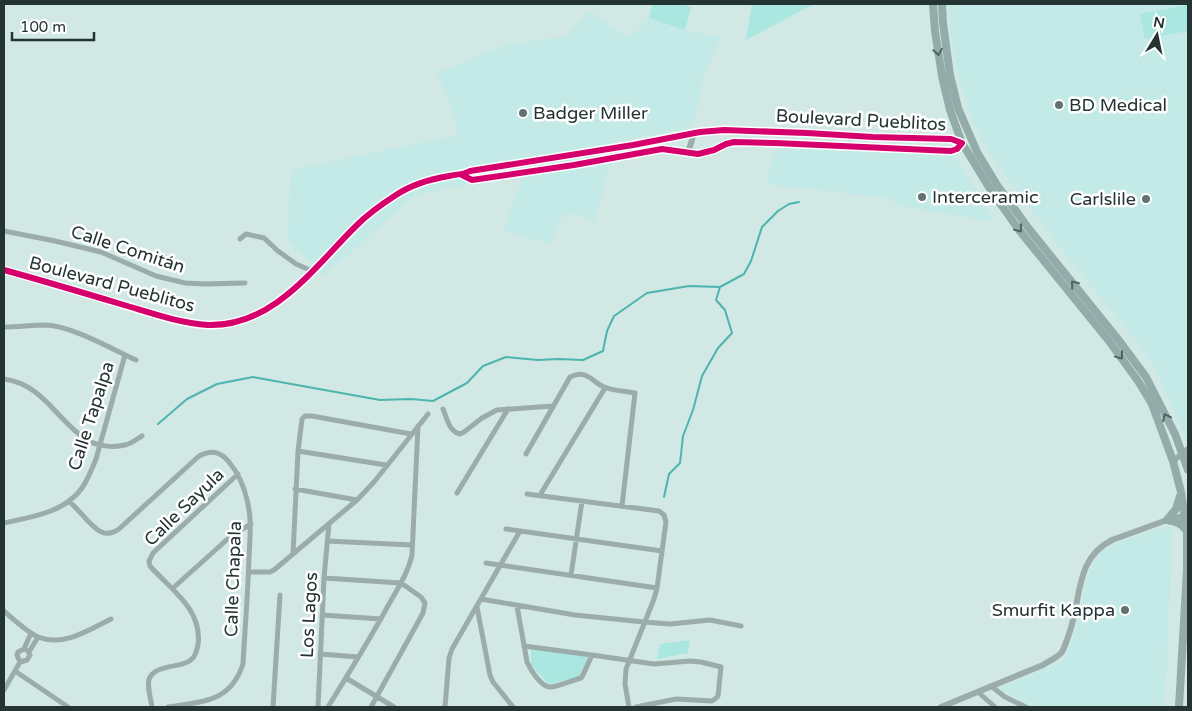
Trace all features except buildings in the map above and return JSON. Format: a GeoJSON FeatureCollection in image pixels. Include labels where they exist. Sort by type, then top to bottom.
{"type":"FeatureCollection","features":[{"type":"Feature","properties":{"kind":"main road"},"geometry":{"type":"LineString","coordinates":[[933,4],[942,76],[950,110],[962,143],[990,189],[1019,230],[1092,320],[1138,381],[1152,404],[1174,465],[1186,515],[1188,532],[1179,707]]}},
{"type":"Feature","properties":{"kind":"main road"},"geometry":{"type":"LineString","coordinates":[[942,4],[950,75],[965,128],[977,152],[997,185],[1029,229],[1146,377],[1186,459]]}},
{"type":"Feature","properties":{"kind":"main road"},"geometry":{"type":"LineString","coordinates":[[962,143],[965,128]]}},
{"type":"Feature","properties":{"kind":"main road"},"geometry":{"type":"LineString","coordinates":[[962,143],[977,152]]}},
{"type":"Feature","properties":{"kind":"main road"},"geometry":{"type":"LineString","coordinates":[[1166,520],[1178,506],[1181,492]]}},
{"type":"Feature","properties":{"kind":"main road"},"geometry":{"type":"LineString","coordinates":[[1166,520],[1181,524],[1188,532]]}},
{"type":"Feature","properties":{"kind":"street","name":"Boulevard Pueblitos"},"geometry":{"type":"LineString","coordinates":[[4,270],[176,320],[210,325],[222,324],[245,319],[266,310],[284,297],[358,224],[377,208],[398,193],[429,180],[450,175],[462,175],[470,171],[708,131],[740,130],[873,138],[948,139],[962,143],[957,149],[951,151],[739,142],[726,144],[714,150],[698,154],[662,149],[574,165],[472,180],[462,175]]}},
{"type":"Feature","properties":{"kind":"street"},"geometry":{"type":"LineString","coordinates":[[688,153],[694,133]]}},
{"type":"Feature","properties":{"kind":"street"},"geometry":{"type":"LineString","coordinates":[[845,136],[848,144],[845,146]]}},
{"type":"Feature","properties":{"kind":"street"},"geometry":{"type":"LineString","coordinates":[[872,147],[868,140],[873,138]]}},
{"type":"Feature","properties":{"kind":"street"},"geometry":{"type":"LineString","coordinates":[[572,155],[574,165]]}},
{"type":"Feature","properties":{"kind":"street","name":"Calle Comitán"},"geometry":{"type":"LineString","coordinates":[[4,231],[55,240],[101,252],[156,276],[185,283],[245,283]]}},
{"type":"Feature","properties":{"kind":"street"},"geometry":{"type":"LineString","coordinates":[[240,239],[246,234],[264,238],[296,264],[312,271]]}},
{"type":"Feature","properties":{"kind":"street"},"geometry":{"type":"LineString","coordinates":[[4,327],[47,325],[66,329],[136,360]]}},
{"type":"Feature","properties":{"kind":"street","name":"Calle Tapalpa"},"geometry":{"type":"LineString","coordinates":[[4,523],[40,515],[56,508],[69,501],[81,488],[91,472],[100,445],[125,355]]}},
{"type":"Feature","properties":{"kind":"street"},"geometry":{"type":"LineString","coordinates":[[526,454],[570,377],[575,374],[586,375],[604,388],[635,393],[622,506]]}},
{"type":"Feature","properties":{"kind":"street"},"geometry":{"type":"LineString","coordinates":[[4,379],[28,387],[43,398],[76,431],[88,440],[100,445],[126,445],[142,436]]}},
{"type":"Feature","properties":{"kind":"street"},"geometry":{"type":"LineString","coordinates":[[540,495],[604,388]]}},
{"type":"Feature","properties":{"kind":"street"},"geometry":{"type":"LineString","coordinates":[[442,409],[454,432],[460,434],[497,410],[553,406]]}},
{"type":"Feature","properties":{"kind":"street"},"geometry":{"type":"LineString","coordinates":[[457,493],[508,409]]}},
{"type":"Feature","properties":{"kind":"street"},"geometry":{"type":"LineString","coordinates":[[249,572],[270,572],[357,500],[374,482],[428,414]]}},
{"type":"Feature","properties":{"kind":"street"},"geometry":{"type":"LineString","coordinates":[[293,554],[295,490],[302,419],[305,416],[312,416],[411,434]]}},
{"type":"Feature","properties":{"kind":"street"},"geometry":{"type":"LineString","coordinates":[[328,707],[381,619],[401,583],[410,562],[418,426]]}},
{"type":"Feature","properties":{"kind":"street"},"geometry":{"type":"LineString","coordinates":[[298,451],[386,465]]}},
{"type":"Feature","properties":{"kind":"street","name":"Calle Chapala"},"geometry":{"type":"LineString","coordinates":[[69,501],[96,529],[109,533],[119,529],[199,456],[208,452],[217,453],[224,457],[238,474],[247,500],[251,524],[243,664],[240,674],[234,684],[217,697],[207,701],[168,707]]}},
{"type":"Feature","properties":{"kind":"street"},"geometry":{"type":"LineString","coordinates":[[1174,465],[1186,459]]}},
{"type":"Feature","properties":{"kind":"street","name":"Calle Sayula"},"geometry":{"type":"LineString","coordinates":[[174,588],[150,566],[149,561],[153,553],[238,474]]}},
{"type":"Feature","properties":{"kind":"street"},"geometry":{"type":"LineString","coordinates":[[295,490],[357,500]]}},
{"type":"Feature","properties":{"kind":"street"},"geometry":{"type":"LineString","coordinates":[[527,494],[659,511],[664,515],[666,522],[657,588],[628,661],[625,676],[629,707]]}},
{"type":"Feature","properties":{"kind":"street"},"geometry":{"type":"LineString","coordinates":[[571,575],[582,501]]}},
{"type":"Feature","properties":{"kind":"street"},"geometry":{"type":"LineString","coordinates":[[942,707],[1043,665],[1057,656],[1062,651],[1072,628],[1078,592],[1085,568],[1099,548],[1112,540],[1166,520],[1186,515]]}},
{"type":"Feature","properties":{"kind":"street"},"geometry":{"type":"LineString","coordinates":[[152,707],[149,688],[150,677],[157,670],[184,664],[192,660],[196,654],[198,640],[197,623],[194,615],[174,588],[231,536],[251,524]]}},
{"type":"Feature","properties":{"kind":"street","name":"Los Lagos"},"geometry":{"type":"LineString","coordinates":[[318,707],[324,578],[329,524]]}},
{"type":"Feature","properties":{"kind":"street"},"geometry":{"type":"LineString","coordinates":[[506,529],[662,551]]}},
{"type":"Feature","properties":{"kind":"street"},"geometry":{"type":"LineString","coordinates":[[445,707],[449,658],[452,649],[520,531]]}},
{"type":"Feature","properties":{"kind":"street"},"geometry":{"type":"LineString","coordinates":[[327,541],[412,546]]}},
{"type":"Feature","properties":{"kind":"street"},"geometry":{"type":"LineString","coordinates":[[486,563],[657,588]]}},
{"type":"Feature","properties":{"kind":"street"},"geometry":{"type":"LineString","coordinates":[[324,578],[401,583],[421,597],[425,603],[423,613],[371,707]]}},
{"type":"Feature","properties":{"kind":"street"},"geometry":{"type":"LineString","coordinates":[[273,707],[280,595]]}},
{"type":"Feature","properties":{"kind":"street"},"geometry":{"type":"LineString","coordinates":[[481,600],[575,615],[644,622],[670,624],[710,620],[740,626]]}},
{"type":"Feature","properties":{"kind":"street"},"geometry":{"type":"LineString","coordinates":[[477,606],[490,675],[493,682],[513,707]]}},
{"type":"Feature","properties":{"kind":"street"},"geometry":{"type":"LineString","coordinates":[[517,606],[526,662],[543,685],[549,687],[581,678],[592,655]]}},
{"type":"Feature","properties":{"kind":"street"},"geometry":{"type":"LineString","coordinates":[[4,611],[31,633],[50,640],[64,640],[111,619]]}},
{"type":"Feature","properties":{"kind":"street"},"geometry":{"type":"LineString","coordinates":[[322,615],[381,619]]}},
{"type":"Feature","properties":{"kind":"street"},"geometry":{"type":"LineString","coordinates":[[4,690],[20,662],[18,652],[24,649],[31,633]]}},
{"type":"Feature","properties":{"kind":"street"},"geometry":{"type":"LineString","coordinates":[[20,662],[24,662],[29,658],[29,652],[38,637]]}},
{"type":"Feature","properties":{"kind":"street"},"geometry":{"type":"LineString","coordinates":[[524,646],[654,664],[690,660],[721,667],[718,696],[712,701],[676,699],[636,707]]}},
{"type":"Feature","properties":{"kind":"street"},"geometry":{"type":"LineString","coordinates":[[24,649],[29,652]]}},
{"type":"Feature","properties":{"kind":"street"},"geometry":{"type":"LineString","coordinates":[[320,654],[358,658]]}},
{"type":"Feature","properties":{"kind":"street"},"geometry":{"type":"LineString","coordinates":[[15,671],[68,707]]}},
{"type":"Feature","properties":{"kind":"street"},"geometry":{"type":"LineString","coordinates":[[346,678],[394,707]]}},
{"type":"Feature","properties":{"kind":"street"},"geometry":{"type":"LineString","coordinates":[[991,686],[1005,697],[1026,707]]}},
{"type":"Feature","properties":{"kind":"street"},"geometry":{"type":"LineString","coordinates":[[978,692],[995,707]]}},
{"type":"Feature","properties":{"kind":"shaded area"},"geometry":{"type":"Polygon","coordinates":[[[652,4],[682,4],[691,7],[685,30],[721,38],[705,72],[695,117],[686,129],[613,142],[611,163],[594,221],[565,212],[550,244],[504,230],[523,176],[447,188],[414,196],[324,276],[287,241],[291,170],[457,135],[452,107],[437,73],[505,45],[566,36],[590,11],[625,36],[634,33],[649,18],[652,4]]]}},
{"type":"Feature","properties":{"kind":"shaded area"},"geometry":{"type":"Polygon","coordinates":[[[652,4],[682,4],[691,7],[685,30],[649,18],[652,4]]]}},
{"type":"Feature","properties":{"kind":"shaded area"},"geometry":{"type":"Polygon","coordinates":[[[752,4],[814,4],[746,40],[752,4]]]}},
{"type":"Feature","properties":{"kind":"shaded area"},"geometry":{"type":"Polygon","coordinates":[[[949,4],[1188,4],[1188,443],[1156,370],[1139,345],[1058,245],[990,154],[972,121],[955,61],[950,28],[949,4]]]}},
{"type":"Feature","properties":{"kind":"shaded area"},"geometry":{"type":"Polygon","coordinates":[[[1188,5],[1188,31],[1145,39],[1140,14],[1188,5]]]}},
{"type":"Feature","properties":{"kind":"shaded area"},"geometry":{"type":"Polygon","coordinates":[[[776,147],[953,156],[960,164],[995,222],[894,205],[894,199],[766,184],[776,147]]]}},
{"type":"Feature","properties":{"kind":"shaded area"},"geometry":{"type":"Polygon","coordinates":[[[1168,526],[1172,528],[1167,664],[1163,707],[1033,707],[1015,699],[999,688],[1063,661],[1077,626],[1087,577],[1093,563],[1103,550],[1125,540],[1168,526]]]}},
{"type":"Feature","properties":{"kind":"shaded area"},"geometry":{"type":"Polygon","coordinates":[[[690,640],[688,653],[657,659],[660,644],[690,640]]]}},
{"type":"Feature","properties":{"kind":"shaded area"},"geometry":{"type":"Polygon","coordinates":[[[531,649],[588,656],[581,677],[549,684],[531,665],[531,649]]]}},
{"type":"Feature","properties":{"kind":"waterway"},"geometry":{"type":"LineString","coordinates":[[158,424],[187,399],[217,384],[253,377],[380,400],[411,399],[433,401],[467,383],[483,366],[506,357],[538,360],[583,360],[603,351],[607,331],[614,316],[647,293],[689,286],[720,287],[744,274],[751,261],[762,227],[778,211],[789,204],[799,202]]}},
{"type":"Feature","properties":{"kind":"waterway"},"geometry":{"type":"LineString","coordinates":[[664,497],[669,474],[680,463],[683,436],[693,410],[702,376],[718,348],[732,333],[725,310],[716,300],[720,287]]}},
{"type":"Feature","properties":{"kind":"cycle path"},"geometry":{"type":"LineString","coordinates":[[4,270],[176,320],[208,325],[232,323],[253,316],[273,305],[292,291],[357,225],[380,206],[408,188],[435,179],[470,171],[633,145],[700,132],[724,130],[951,139],[962,143],[957,149],[951,151],[734,142],[698,154],[662,149],[574,165],[472,180],[462,175]]}},
{"type":"Feature","properties":{"kind":"place","name":"BD Medical"},"geometry":{"type":"Point","coordinates":[1059,105]}},
{"type":"Feature","properties":{"kind":"place","name":"Badger Miller"},"geometry":{"type":"Point","coordinates":[523,113]}},
{"type":"Feature","properties":{"kind":"place","name":"Interceramic"},"geometry":{"type":"Point","coordinates":[922,197]}},
{"type":"Feature","properties":{"kind":"place","name":"Carlslile"},"geometry":{"type":"Point","coordinates":[1146,199]}},
{"type":"Feature","properties":{"kind":"place","name":"Smurfit Kappa"},"geometry":{"type":"Point","coordinates":[1125,610]}}]}
